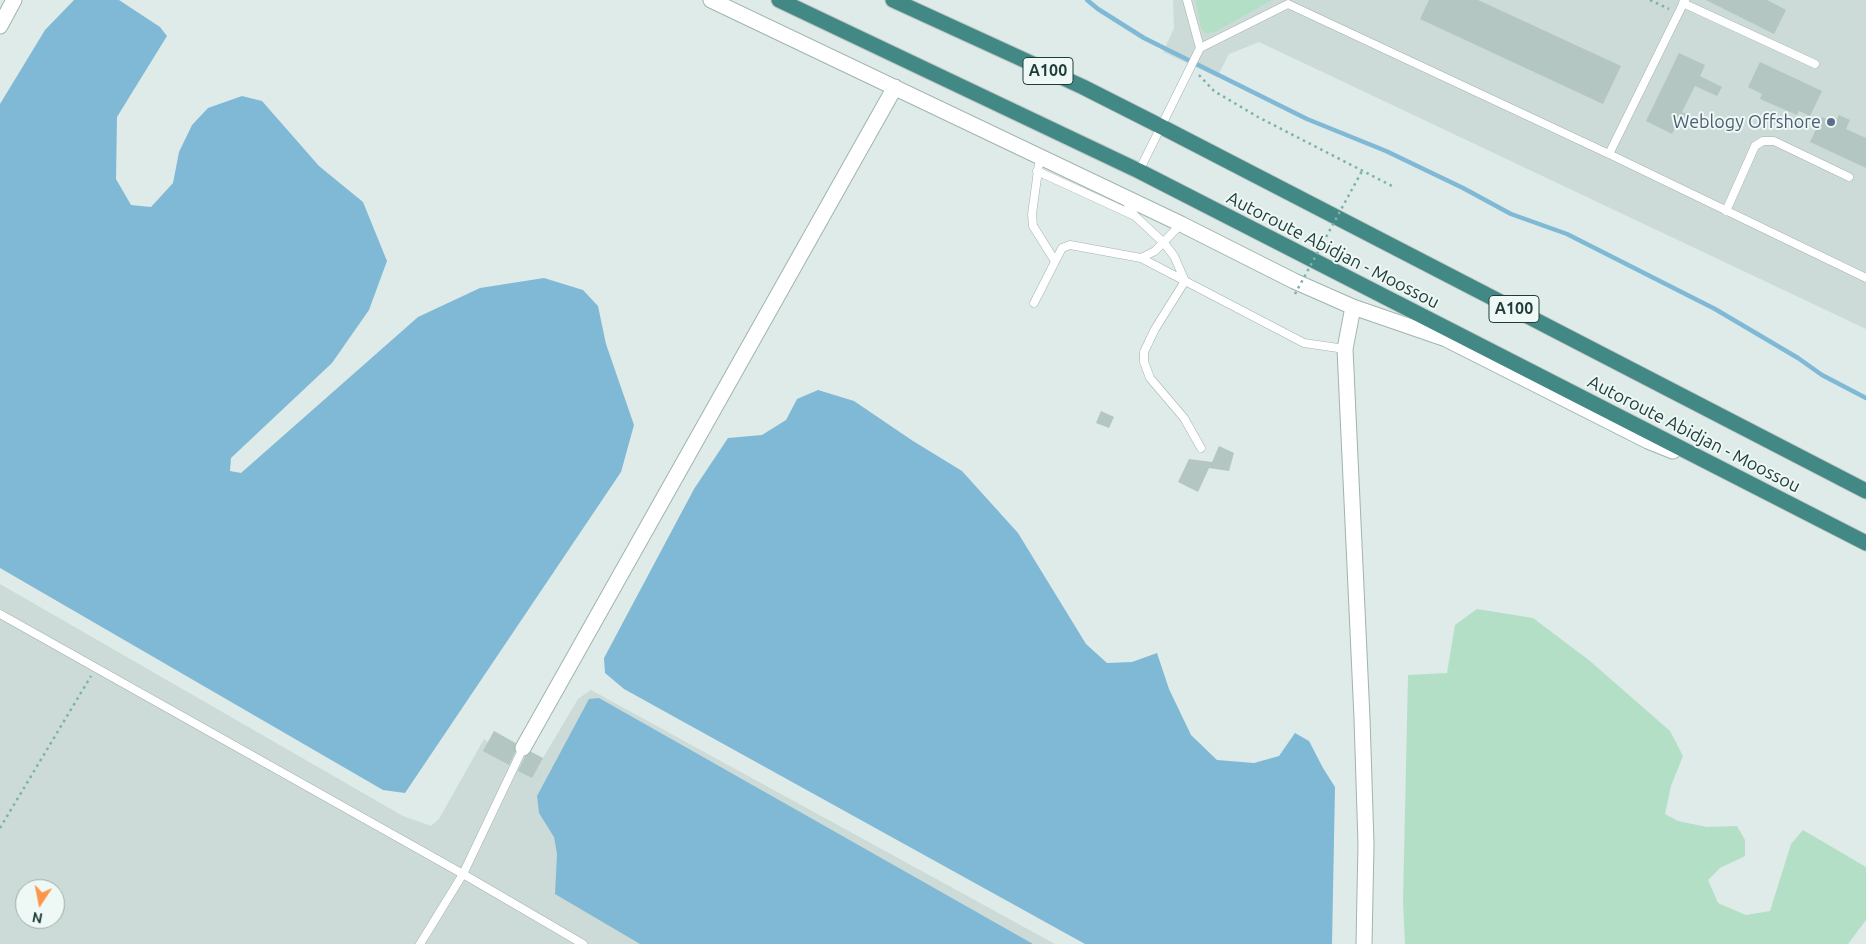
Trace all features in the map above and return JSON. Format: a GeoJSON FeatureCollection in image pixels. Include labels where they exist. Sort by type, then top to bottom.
{"type":"FeatureCollection","features":[{"type":"Feature","properties":{"kind":"highway","name":"Autoroute Abidjan - Moossou"},"geometry":{"type":"LineString","coordinates":[[779,0],[1138,171],[1866,543]]}},
{"type":"Feature","properties":{"kind":"highway","name":"Autoroute Abidjan - Moossou"},"geometry":{"type":"LineString","coordinates":[[893,0],[1083,87],[1866,491]]}},
{"type":"Feature","properties":{"kind":"street"},"geometry":{"type":"LineString","coordinates":[[0,26],[14,0]]}},
{"type":"Feature","properties":{"kind":"street"},"geometry":{"type":"LineString","coordinates":[[711,0],[895,87],[1038,164],[1124,197],[1294,281],[1353,307],[1446,339],[1648,441],[1726,472]]}},
{"type":"Feature","properties":{"kind":"street"},"geometry":{"type":"LineString","coordinates":[[523,748],[895,87]]}},
{"type":"Feature","properties":{"kind":"street"},"geometry":{"type":"LineString","coordinates":[[1353,307],[1345,349],[1364,776],[1366,844],[1364,944]]}},
{"type":"Feature","properties":{"kind":"lane"},"geometry":{"type":"LineString","coordinates":[[1187,0],[1200,48]]}},
{"type":"Feature","properties":{"kind":"lane"},"geometry":{"type":"LineString","coordinates":[[1138,171],[1162,127],[1200,48],[1288,2],[1610,154],[1866,278]]}},
{"type":"Feature","properties":{"kind":"lane"},"geometry":{"type":"LineString","coordinates":[[1610,154],[1684,2],[1814,64]]}},
{"type":"Feature","properties":{"kind":"lane"},"geometry":{"type":"LineString","coordinates":[[1726,211],[1755,146],[1763,140],[1774,141],[1849,177]]}},
{"type":"Feature","properties":{"kind":"lane"},"geometry":{"type":"LineString","coordinates":[[1055,261],[1033,226],[1032,206],[1038,164],[1135,216],[1174,256],[1185,282]]}},
{"type":"Feature","properties":{"kind":"lane"},"geometry":{"type":"LineString","coordinates":[[1124,197],[1135,216]]}},
{"type":"Feature","properties":{"kind":"lane"},"geometry":{"type":"LineString","coordinates":[[1141,258],[1154,252],[1164,244],[1181,224]]}},
{"type":"Feature","properties":{"kind":"lane"},"geometry":{"type":"LineString","coordinates":[[1034,303],[1062,248],[1070,245],[1141,258],[1304,343],[1345,349]]}},
{"type":"Feature","properties":{"kind":"lane"},"geometry":{"type":"LineString","coordinates":[[1185,282],[1155,329],[1144,352],[1144,362],[1150,378],[1184,418],[1201,448]]}},
{"type":"Feature","properties":{"kind":"lane"},"geometry":{"type":"LineString","coordinates":[[0,614],[463,874],[583,944]]}},
{"type":"Feature","properties":{"kind":"lane"},"geometry":{"type":"LineString","coordinates":[[420,944],[463,874],[523,748]]}},
{"type":"Feature","properties":{"kind":"path"},"geometry":{"type":"LineString","coordinates":[[1650,0],[1678,13]]}},
{"type":"Feature","properties":{"kind":"path"},"geometry":{"type":"LineString","coordinates":[[1191,65],[1214,91],[1310,145],[1394,187]]}},
{"type":"Feature","properties":{"kind":"path"},"geometry":{"type":"LineString","coordinates":[[1295,294],[1362,171]]}},
{"type":"Feature","properties":{"kind":"path"},"geometry":{"type":"LineString","coordinates":[[0,828],[96,668]]}},
{"type":"Feature","properties":{"kind":"shaded area"},"geometry":{"type":"Polygon","coordinates":[[[1173,0],[1866,0],[1866,329],[1259,42],[1229,54],[1217,77],[1163,52],[1174,28],[1173,0]]]}},
{"type":"Feature","properties":{"kind":"shaded area"},"geometry":{"type":"Polygon","coordinates":[[[0,584],[403,816],[431,826],[439,819],[484,739],[488,742],[494,731],[543,758],[578,699],[591,690],[1055,944],[0,944],[0,584]]]}},
{"type":"Feature","properties":{"kind":"green space"},"geometry":{"type":"Polygon","coordinates":[[[1196,0],[1272,0],[1215,32],[1206,33],[1202,30],[1200,24],[1196,0]]]}},
{"type":"Feature","properties":{"kind":"green space"},"geometry":{"type":"Polygon","coordinates":[[[1477,609],[1533,618],[1590,661],[1670,731],[1683,756],[1671,786],[1665,814],[1678,821],[1707,827],[1737,826],[1745,840],[1745,856],[1720,868],[1708,880],[1718,903],[1746,915],[1770,911],[1791,844],[1803,830],[1866,867],[1866,920],[1848,944],[1405,944],[1403,902],[1408,675],[1447,673],[1455,625],[1477,609]]]}},
{"type":"Feature","properties":{"kind":"water"},"geometry":{"type":"Polygon","coordinates":[[[74,0],[119,0],[160,27],[167,36],[117,117],[116,179],[131,205],[151,207],[173,183],[179,152],[192,125],[208,108],[242,96],[262,101],[319,166],[363,202],[387,261],[369,310],[332,363],[231,458],[230,471],[241,473],[418,317],[480,288],[544,278],[583,290],[598,306],[606,344],[634,425],[621,472],[405,793],[383,790],[0,568],[0,104],[45,30],[74,0]]]}},
{"type":"Feature","properties":{"kind":"water"},"geometry":{"type":"Polygon","coordinates":[[[818,390],[854,401],[962,471],[1018,533],[1086,644],[1107,663],[1132,662],[1157,653],[1169,689],[1191,735],[1217,760],[1254,763],[1279,756],[1295,733],[1309,741],[1335,787],[1332,944],[1085,944],[624,689],[605,673],[604,658],[694,489],[728,438],[762,435],[786,420],[797,399],[818,390]]]}},
{"type":"Feature","properties":{"kind":"water"},"geometry":{"type":"Polygon","coordinates":[[[599,698],[1033,944],[640,944],[555,894],[557,854],[554,837],[539,813],[537,796],[589,699],[599,698]]]}},
{"type":"Feature","properties":{"kind":"building"},"geometry":{"type":"Polygon","coordinates":[[[1429,0],[1478,0],[1621,66],[1603,104],[1420,19],[1429,0]]]}},
{"type":"Feature","properties":{"kind":"building"},"geometry":{"type":"Polygon","coordinates":[[[1706,0],[1767,0],[1786,10],[1774,34],[1706,0]]]}},
{"type":"Feature","properties":{"kind":"building"},"geometry":{"type":"Polygon","coordinates":[[[1679,53],[1705,65],[1700,76],[1722,87],[1717,96],[1695,86],[1682,112],[1687,114],[1682,124],[1678,122],[1672,134],[1646,121],[1679,53]]]}},
{"type":"Feature","properties":{"kind":"building"},"geometry":{"type":"Polygon","coordinates":[[[1760,62],[1822,91],[1810,116],[1799,111],[1797,115],[1760,99],[1762,94],[1748,87],[1760,62]]]}},
{"type":"Feature","properties":{"kind":"building"},"geometry":{"type":"Polygon","coordinates":[[[1839,115],[1850,120],[1846,129],[1866,138],[1866,168],[1810,142],[1822,117],[1835,123],[1839,115]]]}},
{"type":"Feature","properties":{"kind":"building"},"geometry":{"type":"Polygon","coordinates":[[[1101,411],[1114,417],[1109,428],[1096,423],[1101,411]]]}},
{"type":"Feature","properties":{"kind":"building"},"geometry":{"type":"Polygon","coordinates":[[[1219,446],[1234,453],[1229,471],[1209,468],[1198,492],[1178,482],[1189,459],[1212,462],[1219,446]]]}},
{"type":"Feature","properties":{"kind":"building"},"geometry":{"type":"Polygon","coordinates":[[[494,731],[515,743],[515,752],[509,765],[483,751],[494,731]]]}},
{"type":"Feature","properties":{"kind":"building"},"geometry":{"type":"Polygon","coordinates":[[[531,752],[543,758],[532,778],[518,771],[525,757],[531,752]]]}},
{"type":"Feature","properties":{"kind":"waterway"},"geometry":{"type":"LineString","coordinates":[[1087,0],[1144,38],[1307,119],[1386,151],[1463,188],[1511,214],[1567,234],[1715,309],[1798,358],[1822,375],[1866,398]]}},
{"type":"Feature","properties":{"kind":"place","name":"Weblogy Offshore"},"geometry":{"type":"Point","coordinates":[1831,122]}}]}
